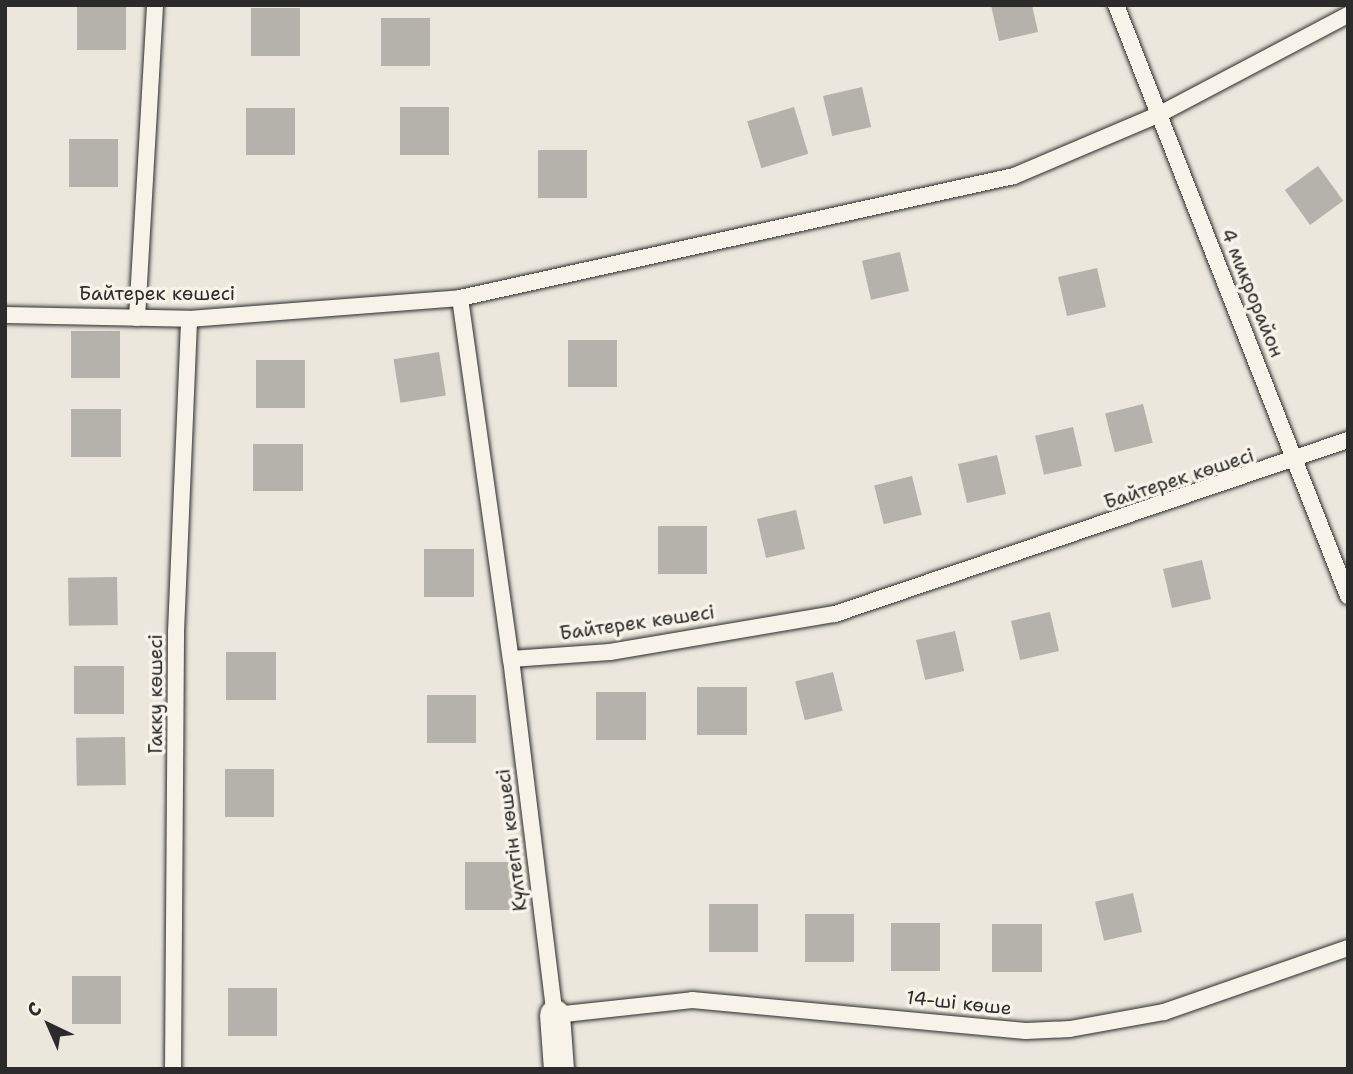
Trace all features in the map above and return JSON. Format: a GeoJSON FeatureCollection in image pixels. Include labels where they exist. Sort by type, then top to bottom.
{"type":"FeatureCollection","features":[{"type":"Feature","properties":{"kind":"street"},"geometry":{"type":"LineString","coordinates":[[555,1016],[559,1069]]}},
{"type":"Feature","properties":{"kind":"lane"},"geometry":{"type":"LineString","coordinates":[[137,318],[155,5]]}},
{"type":"Feature","properties":{"kind":"lane","name":"4 микрорайон"},"geometry":{"type":"LineString","coordinates":[[1116,5],[1298,462],[1348,596]]}},
{"type":"Feature","properties":{"kind":"lane","name":"Байтерек көшесі"},"geometry":{"type":"LineString","coordinates":[[5,314],[189,319],[460,298],[1014,176],[1158,115],[1348,15]]}},
{"type":"Feature","properties":{"kind":"lane"},"geometry":{"type":"LineString","coordinates":[[460,298],[511,659]]}},
{"type":"Feature","properties":{"kind":"lane","name":"Гакку көшесі"},"geometry":{"type":"LineString","coordinates":[[173,1069],[176,632],[189,319]]}},
{"type":"Feature","properties":{"kind":"lane","name":"Байтерек көшесі"},"geometry":{"type":"LineString","coordinates":[[511,659],[610,652],[835,614],[1298,462],[1348,440]]}},
{"type":"Feature","properties":{"kind":"lane","name":"Күлтегін көшесі"},"geometry":{"type":"LineString","coordinates":[[511,659],[555,1016]]}},
{"type":"Feature","properties":{"kind":"lane","name":"14-ші көше"},"geometry":{"type":"LineString","coordinates":[[555,1016],[692,1000],[1026,1031],[1070,1029],[1164,1012],[1348,948]]}},
{"type":"Feature","properties":{"kind":"building"},"geometry":{"type":"Polygon","coordinates":[[[77,5],[126,5],[126,50],[77,50],[77,5]]]}},
{"type":"Feature","properties":{"kind":"building"},"geometry":{"type":"Polygon","coordinates":[[[991,5],[1032,5],[1038,32],[999,41],[991,5]]]}},
{"type":"Feature","properties":{"kind":"building"},"geometry":{"type":"Polygon","coordinates":[[[251,8],[300,8],[300,56],[251,56],[251,8]]]}},
{"type":"Feature","properties":{"kind":"building"},"geometry":{"type":"Polygon","coordinates":[[[381,18],[430,18],[430,66],[381,66],[381,18]]]}},
{"type":"Feature","properties":{"kind":"building"},"geometry":{"type":"Polygon","coordinates":[[[862,87],[871,127],[832,136],[823,96],[862,87]]]}},
{"type":"Feature","properties":{"kind":"building"},"geometry":{"type":"Polygon","coordinates":[[[400,107],[449,107],[449,155],[400,155],[400,107]]]}},
{"type":"Feature","properties":{"kind":"building"},"geometry":{"type":"Polygon","coordinates":[[[794,107],[808,154],[761,168],[747,121],[794,107]]]}},
{"type":"Feature","properties":{"kind":"building"},"geometry":{"type":"Polygon","coordinates":[[[246,108],[295,108],[295,155],[246,155],[246,108]]]}},
{"type":"Feature","properties":{"kind":"building"},"geometry":{"type":"Polygon","coordinates":[[[69,139],[118,139],[118,187],[69,187],[69,139]]]}},
{"type":"Feature","properties":{"kind":"building"},"geometry":{"type":"Polygon","coordinates":[[[538,150],[587,150],[587,198],[538,198],[538,150]]]}},
{"type":"Feature","properties":{"kind":"building"},"geometry":{"type":"Polygon","coordinates":[[[1318,166],[1343,201],[1310,225],[1285,190],[1318,166]]]}},
{"type":"Feature","properties":{"kind":"building"},"geometry":{"type":"Polygon","coordinates":[[[900,252],[909,291],[871,300],[862,261],[900,252]]]}},
{"type":"Feature","properties":{"kind":"building"},"geometry":{"type":"Polygon","coordinates":[[[1097,268],[1106,307],[1067,316],[1058,277],[1097,268]]]}},
{"type":"Feature","properties":{"kind":"building"},"geometry":{"type":"Polygon","coordinates":[[[71,331],[120,331],[120,378],[71,378],[71,331]]]}},
{"type":"Feature","properties":{"kind":"building"},"geometry":{"type":"Polygon","coordinates":[[[568,340],[617,340],[617,387],[568,387],[568,340]]]}},
{"type":"Feature","properties":{"kind":"building"},"geometry":{"type":"Polygon","coordinates":[[[439,352],[446,395],[400,403],[394,359],[439,352]]]}},
{"type":"Feature","properties":{"kind":"building"},"geometry":{"type":"Polygon","coordinates":[[[256,360],[305,360],[305,408],[256,408],[256,360]]]}},
{"type":"Feature","properties":{"kind":"building"},"geometry":{"type":"Polygon","coordinates":[[[1143,404],[1153,443],[1115,452],[1105,413],[1143,404]]]}},
{"type":"Feature","properties":{"kind":"building"},"geometry":{"type":"Polygon","coordinates":[[[71,409],[121,409],[121,457],[71,457],[71,409]]]}},
{"type":"Feature","properties":{"kind":"building"},"geometry":{"type":"Polygon","coordinates":[[[1073,427],[1082,466],[1044,475],[1035,436],[1073,427]]]}},
{"type":"Feature","properties":{"kind":"building"},"geometry":{"type":"Polygon","coordinates":[[[253,444],[303,444],[303,491],[253,491],[253,444]]]}},
{"type":"Feature","properties":{"kind":"building"},"geometry":{"type":"Polygon","coordinates":[[[997,455],[1006,494],[967,503],[958,464],[997,455]]]}},
{"type":"Feature","properties":{"kind":"building"},"geometry":{"type":"Polygon","coordinates":[[[912,476],[922,515],[884,524],[874,485],[912,476]]]}},
{"type":"Feature","properties":{"kind":"building"},"geometry":{"type":"Polygon","coordinates":[[[796,510],[805,549],[766,558],[757,519],[796,510]]]}},
{"type":"Feature","properties":{"kind":"building"},"geometry":{"type":"Polygon","coordinates":[[[658,526],[707,526],[707,574],[658,574],[658,526]]]}},
{"type":"Feature","properties":{"kind":"building"},"geometry":{"type":"Polygon","coordinates":[[[424,549],[474,549],[474,597],[424,597],[424,549]]]}},
{"type":"Feature","properties":{"kind":"building"},"geometry":{"type":"Polygon","coordinates":[[[1202,560],[1211,599],[1172,608],[1163,569],[1202,560]]]}},
{"type":"Feature","properties":{"kind":"building"},"geometry":{"type":"Polygon","coordinates":[[[117,577],[118,625],[69,626],[68,578],[117,577]]]}},
{"type":"Feature","properties":{"kind":"building"},"geometry":{"type":"Polygon","coordinates":[[[1050,612],[1059,651],[1020,660],[1011,621],[1050,612]]]}},
{"type":"Feature","properties":{"kind":"building"},"geometry":{"type":"Polygon","coordinates":[[[955,631],[964,671],[925,680],[916,640],[955,631]]]}},
{"type":"Feature","properties":{"kind":"building"},"geometry":{"type":"Polygon","coordinates":[[[226,652],[276,652],[276,700],[226,700],[226,652]]]}},
{"type":"Feature","properties":{"kind":"building"},"geometry":{"type":"Polygon","coordinates":[[[74,666],[124,666],[124,714],[74,714],[74,666]]]}},
{"type":"Feature","properties":{"kind":"building"},"geometry":{"type":"Polygon","coordinates":[[[833,672],[843,711],[805,720],[795,681],[833,672]]]}},
{"type":"Feature","properties":{"kind":"building"},"geometry":{"type":"Polygon","coordinates":[[[697,687],[747,687],[747,735],[697,735],[697,687]]]}},
{"type":"Feature","properties":{"kind":"building"},"geometry":{"type":"Polygon","coordinates":[[[596,692],[646,692],[646,740],[596,740],[596,692]]]}},
{"type":"Feature","properties":{"kind":"building"},"geometry":{"type":"Polygon","coordinates":[[[427,695],[476,695],[476,743],[427,743],[427,695]]]}},
{"type":"Feature","properties":{"kind":"building"},"geometry":{"type":"Polygon","coordinates":[[[125,737],[126,785],[77,786],[76,738],[125,737]]]}},
{"type":"Feature","properties":{"kind":"building"},"geometry":{"type":"Polygon","coordinates":[[[225,769],[274,769],[274,817],[225,817],[225,769]]]}},
{"type":"Feature","properties":{"kind":"building"},"geometry":{"type":"Polygon","coordinates":[[[465,862],[515,862],[515,910],[465,910],[465,862]]]}},
{"type":"Feature","properties":{"kind":"building"},"geometry":{"type":"Polygon","coordinates":[[[1133,893],[1142,932],[1104,941],[1095,902],[1133,893]]]}},
{"type":"Feature","properties":{"kind":"building"},"geometry":{"type":"Polygon","coordinates":[[[709,904],[758,904],[758,952],[709,952],[709,904]]]}},
{"type":"Feature","properties":{"kind":"building"},"geometry":{"type":"Polygon","coordinates":[[[805,914],[854,914],[854,962],[805,962],[805,914]]]}},
{"type":"Feature","properties":{"kind":"building"},"geometry":{"type":"Polygon","coordinates":[[[891,923],[940,923],[940,971],[891,971],[891,923]]]}},
{"type":"Feature","properties":{"kind":"building"},"geometry":{"type":"Polygon","coordinates":[[[992,924],[1042,924],[1042,972],[992,972],[992,924]]]}},
{"type":"Feature","properties":{"kind":"building"},"geometry":{"type":"Polygon","coordinates":[[[72,976],[121,976],[121,1024],[72,1024],[72,976]]]}},
{"type":"Feature","properties":{"kind":"building"},"geometry":{"type":"Polygon","coordinates":[[[228,988],[277,988],[277,1036],[228,1036],[228,988]]]}}]}
